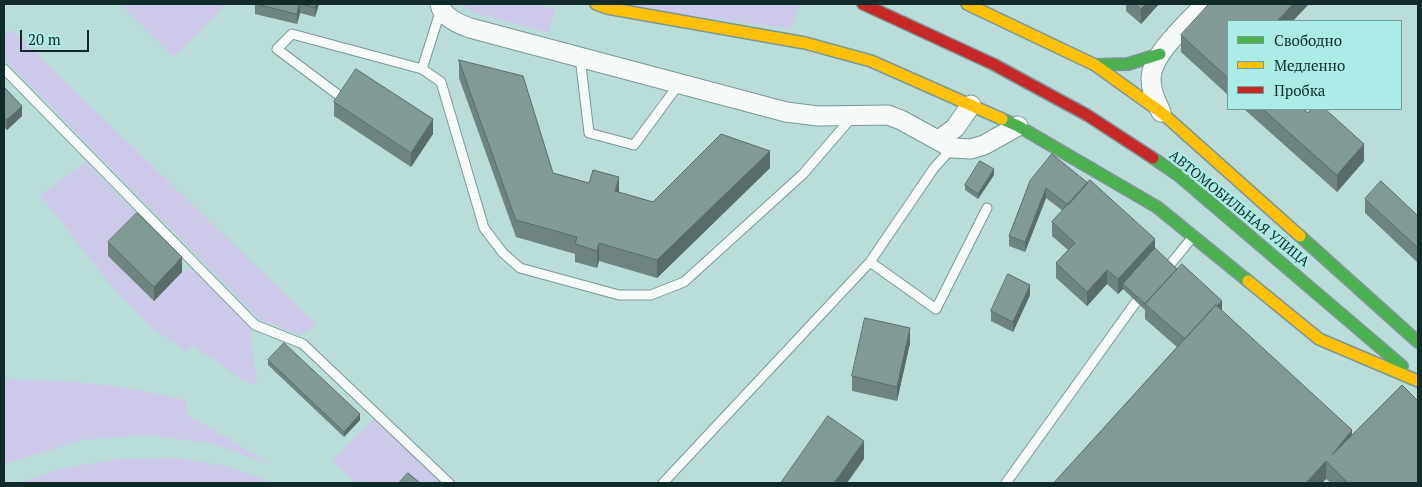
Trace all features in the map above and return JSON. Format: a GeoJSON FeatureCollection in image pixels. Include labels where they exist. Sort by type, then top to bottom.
{"type":"FeatureCollection","features":[{"type":"Feature","properties":{"kind":"main road"},"geometry":{"type":"LineString","coordinates":[[596,4],[607,8],[806,43],[871,61],[1018,126],[1157,208],[1319,339],[1418,380]]}},
{"type":"Feature","properties":{"kind":"main road","name":"АВТОМОБИЛЬНАЯ УЛИЦА"},"geometry":{"type":"LineString","coordinates":[[864,4],[993,64],[1070,105],[1178,174],[1418,380]]}},
{"type":"Feature","properties":{"kind":"main road","name":"АВТОМОБИЛЬНАЯ УЛИЦА"},"geometry":{"type":"LineString","coordinates":[[967,4],[1095,65],[1162,113],[1418,342]]}},
{"type":"Feature","properties":{"kind":"main road"},"geometry":{"type":"LineString","coordinates":[[1095,65],[1119,67],[1134,64],[1160,54]]}},
{"type":"Feature","properties":{"kind":"street"},"geometry":{"type":"LineString","coordinates":[[1162,113],[1152,91],[1151,77],[1160,54],[1205,4]]}},
{"type":"Feature","properties":{"kind":"street"},"geometry":{"type":"LineString","coordinates":[[441,6],[454,21],[470,28],[802,115],[888,115],[945,144],[971,149],[984,145],[1018,126]]}},
{"type":"Feature","properties":{"kind":"street"},"geometry":{"type":"LineString","coordinates":[[945,144],[971,105]]}},
{"type":"Feature","properties":{"kind":"lane"},"geometry":{"type":"LineString","coordinates":[[422,69],[441,6]]}},
{"type":"Feature","properties":{"kind":"lane"},"geometry":{"type":"LineString","coordinates":[[345,100],[277,49],[292,34],[422,69],[441,82],[484,228],[502,253],[520,268],[619,295],[651,295],[684,282],[803,174],[854,115]]}},
{"type":"Feature","properties":{"kind":"lane"},"geometry":{"type":"LineString","coordinates":[[580,57],[589,134],[634,146],[679,83]]}},
{"type":"Feature","properties":{"kind":"lane"},"geometry":{"type":"LineString","coordinates":[[4,69],[255,325],[303,344],[449,483]]}},
{"type":"Feature","properties":{"kind":"lane"},"geometry":{"type":"LineString","coordinates":[[663,483],[870,262],[934,168],[945,144]]}},
{"type":"Feature","properties":{"kind":"lane"},"geometry":{"type":"LineString","coordinates":[[870,262],[936,309],[987,208]]}},
{"type":"Feature","properties":{"kind":"lane"},"geometry":{"type":"LineString","coordinates":[[1169,266],[1193,236]]}},
{"type":"Feature","properties":{"kind":"lane"},"geometry":{"type":"LineString","coordinates":[[1006,483],[1136,302]]}},
{"type":"Feature","properties":{"kind":"shaded area"},"geometry":{"type":"Polygon","coordinates":[[[120,4],[226,4],[174,57],[120,4]]]}},
{"type":"Feature","properties":{"kind":"shaded area"},"geometry":{"type":"Polygon","coordinates":[[[459,4],[535,4],[555,9],[549,33],[476,13],[459,4]]]}},
{"type":"Feature","properties":{"kind":"shaded area"},"geometry":{"type":"Polygon","coordinates":[[[608,4],[800,4],[790,29],[608,4]]]}},
{"type":"Feature","properties":{"kind":"shaded area"},"geometry":{"type":"Polygon","coordinates":[[[11,29],[316,324],[301,335],[260,320],[4,59],[4,37],[11,29]]]}},
{"type":"Feature","properties":{"kind":"shaded area"},"geometry":{"type":"Polygon","coordinates":[[[86,162],[139,216],[154,301],[182,272],[191,268],[250,327],[257,385],[246,382],[192,345],[187,351],[152,328],[110,284],[40,195],[86,162]]]}},
{"type":"Feature","properties":{"kind":"shaded area"},"geometry":{"type":"Polygon","coordinates":[[[4,379],[50,380],[95,384],[139,390],[185,400],[188,415],[271,464],[210,443],[145,435],[83,440],[4,464],[4,379]]]}},
{"type":"Feature","properties":{"kind":"shaded area"},"geometry":{"type":"Polygon","coordinates":[[[374,418],[443,483],[356,483],[332,461],[374,418]]]}},
{"type":"Feature","properties":{"kind":"shaded area"},"geometry":{"type":"Polygon","coordinates":[[[178,458],[227,466],[274,483],[19,483],[59,469],[118,459],[178,458]]]}},
{"type":"Feature","properties":{"kind":"building"},"geometry":{"type":"Polygon","coordinates":[[[257,4],[299,4],[297,14],[257,4]]]}},
{"type":"Feature","properties":{"kind":"building"},"geometry":{"type":"Polygon","coordinates":[[[302,4],[316,4],[315,7],[302,4]]]}},
{"type":"Feature","properties":{"kind":"building"},"geometry":{"type":"Polygon","coordinates":[[[1135,4],[1146,4],[1141,9],[1135,4]]]}},
{"type":"Feature","properties":{"kind":"building"},"geometry":{"type":"Polygon","coordinates":[[[1209,4],[1293,4],[1278,20],[1227,20],[1227,77],[1181,35],[1209,4]]]}},
{"type":"Feature","properties":{"kind":"building"},"geometry":{"type":"Polygon","coordinates":[[[459,60],[523,76],[553,173],[589,183],[593,170],[619,177],[615,191],[653,202],[721,134],[770,151],[657,260],[599,243],[597,251],[575,244],[577,237],[516,220],[459,60]]]}},
{"type":"Feature","properties":{"kind":"building"},"geometry":{"type":"Polygon","coordinates":[[[356,69],[433,119],[411,153],[334,102],[356,69]]]}},
{"type":"Feature","properties":{"kind":"building"},"geometry":{"type":"Polygon","coordinates":[[[4,87],[22,106],[7,120],[4,117],[4,87]]]}},
{"type":"Feature","properties":{"kind":"building"},"geometry":{"type":"Polygon","coordinates":[[[1264,110],[1304,110],[1308,113],[1310,110],[1326,110],[1364,144],[1337,175],[1264,110]]]}},
{"type":"Feature","properties":{"kind":"building"},"geometry":{"type":"Polygon","coordinates":[[[1052,154],[1088,183],[1068,205],[1046,188],[1025,242],[1009,236],[1030,181],[1052,154]]]}},
{"type":"Feature","properties":{"kind":"building"},"geometry":{"type":"Polygon","coordinates":[[[980,161],[994,169],[978,194],[965,185],[980,161]]]}},
{"type":"Feature","properties":{"kind":"building"},"geometry":{"type":"Polygon","coordinates":[[[1090,180],[1155,239],[1118,279],[1107,270],[1087,292],[1056,263],[1075,243],[1052,222],[1090,180]]]}},
{"type":"Feature","properties":{"kind":"building"},"geometry":{"type":"Polygon","coordinates":[[[1381,181],[1418,216],[1418,248],[1365,199],[1381,181]]]}},
{"type":"Feature","properties":{"kind":"building"},"geometry":{"type":"Polygon","coordinates":[[[137,213],[182,257],[154,287],[108,242],[137,213]]]}},
{"type":"Feature","properties":{"kind":"building"},"geometry":{"type":"Polygon","coordinates":[[[1155,248],[1177,269],[1145,304],[1123,284],[1155,248]]]}},
{"type":"Feature","properties":{"kind":"building"},"geometry":{"type":"Polygon","coordinates":[[[1182,264],[1222,301],[1216,305],[1185,339],[1145,304],[1182,264]]]}},
{"type":"Feature","properties":{"kind":"building"},"geometry":{"type":"Polygon","coordinates":[[[1008,274],[1030,285],[1013,322],[991,311],[1008,274]]]}},
{"type":"Feature","properties":{"kind":"building"},"geometry":{"type":"Polygon","coordinates":[[[1216,305],[1352,430],[1332,455],[1402,385],[1418,401],[1418,483],[1348,483],[1326,461],[1306,483],[1054,483],[1216,305]]]}},
{"type":"Feature","properties":{"kind":"building"},"geometry":{"type":"Polygon","coordinates":[[[865,318],[910,328],[897,387],[852,376],[865,318]]]}},
{"type":"Feature","properties":{"kind":"building"},"geometry":{"type":"Polygon","coordinates":[[[284,343],[360,414],[344,432],[268,360],[284,343]]]}},
{"type":"Feature","properties":{"kind":"building"},"geometry":{"type":"Polygon","coordinates":[[[828,416],[864,441],[834,483],[781,483],[828,416]]]}},
{"type":"Feature","properties":{"kind":"building"},"geometry":{"type":"Polygon","coordinates":[[[408,473],[420,483],[399,483],[408,473]]]}},
{"type":"Feature","properties":{"kind":"traffic: fast"},"geometry":{"type":"LineString","coordinates":[[1095,65],[1128,64],[1160,54]]}},
{"type":"Feature","properties":{"kind":"traffic: fast"},"geometry":{"type":"LineString","coordinates":[[1002,119],[1018,126],[1157,207],[1248,281]]}},
{"type":"Feature","properties":{"kind":"traffic: fast"},"geometry":{"type":"LineString","coordinates":[[1153,158],[1178,175],[1402,366]]}},
{"type":"Feature","properties":{"kind":"traffic: fast"},"geometry":{"type":"LineString","coordinates":[[1300,236],[1418,342]]}},
{"type":"Feature","properties":{"kind":"traffic: slow"},"geometry":{"type":"LineString","coordinates":[[596,4],[607,8],[805,43],[871,61],[1002,119]]}},
{"type":"Feature","properties":{"kind":"traffic: slow"},"geometry":{"type":"LineString","coordinates":[[967,4],[1095,65],[1162,113],[1300,236]]}},
{"type":"Feature","properties":{"kind":"traffic: slow"},"geometry":{"type":"LineString","coordinates":[[1248,281],[1319,339],[1418,381]]}},
{"type":"Feature","properties":{"kind":"traffic: jam"},"geometry":{"type":"LineString","coordinates":[[863,4],[993,64],[1087,115],[1153,158]]}}]}
